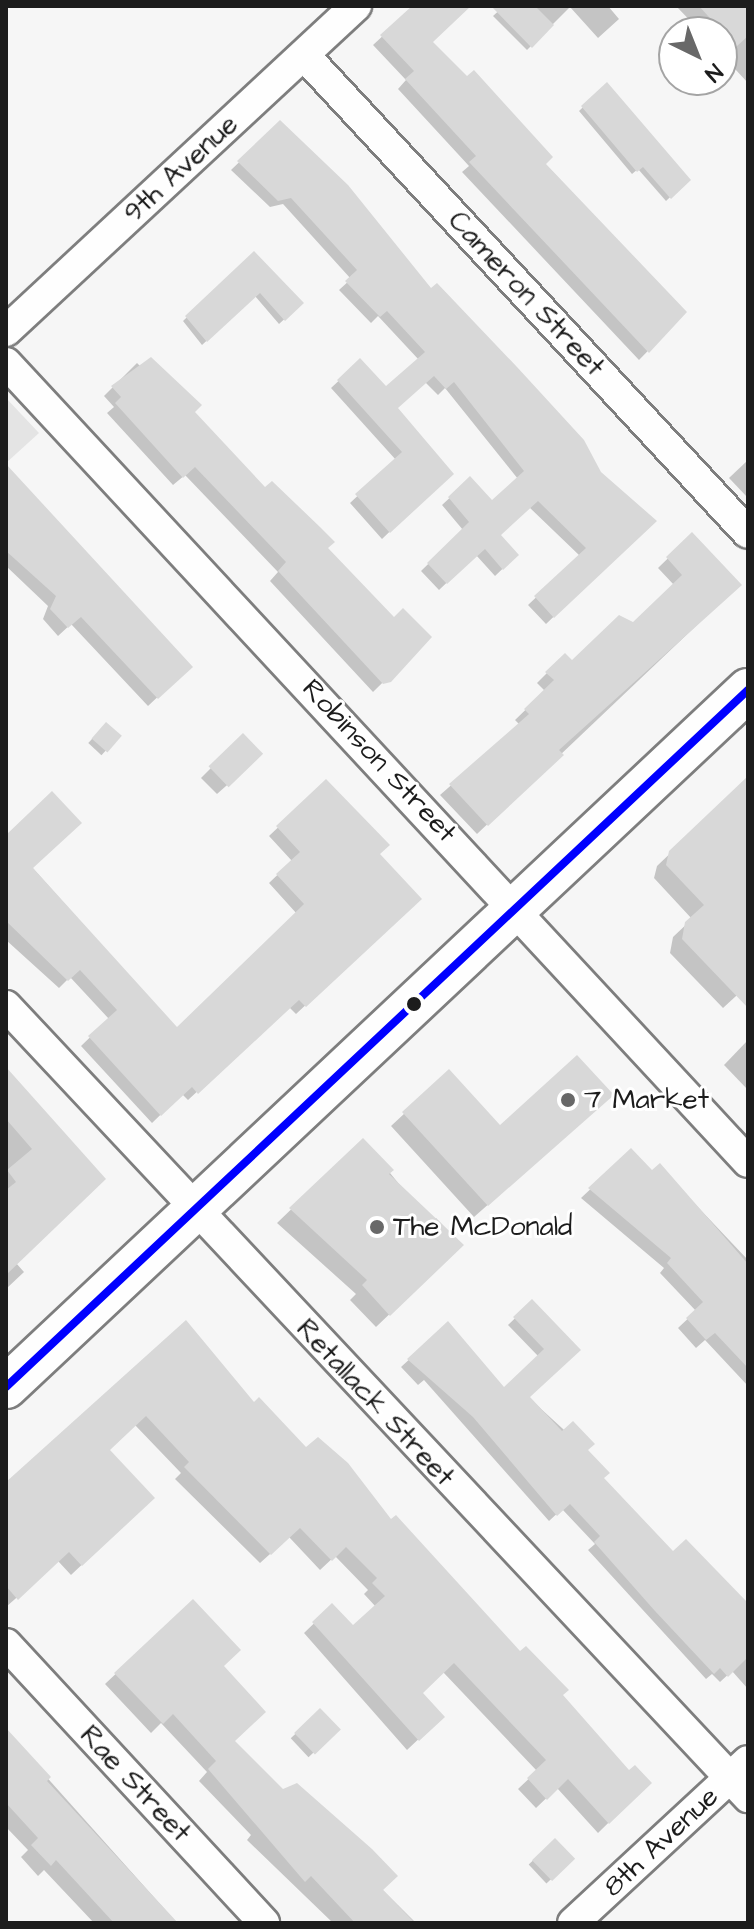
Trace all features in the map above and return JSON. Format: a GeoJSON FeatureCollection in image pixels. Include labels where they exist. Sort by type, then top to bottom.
{"type":"FeatureCollection","features":[{"type":"Feature","properties":{"kind":"main road"},"geometry":{"type":"LineString","coordinates":[[6,1387],[748,690]]}},
{"type":"Feature","properties":{"kind":"street","name":"9th Avenue"},"geometry":{"type":"LineString","coordinates":[[6,331],[356,6]]}},
{"type":"Feature","properties":{"kind":"street","name":"Cameron Street"},"geometry":{"type":"LineString","coordinates":[[304,55],[748,533]]}},
{"type":"Feature","properties":{"kind":"street","name":"Robinson Street"},"geometry":{"type":"LineString","coordinates":[[6,363],[748,1162]]}},
{"type":"Feature","properties":{"kind":"street","name":"Retallack Street"},"geometry":{"type":"LineString","coordinates":[[6,1006],[194,1211],[742,1778]]}},
{"type":"Feature","properties":{"kind":"street","name":"Rae Street"},"geometry":{"type":"LineString","coordinates":[[6,1644],[264,1923]]}},
{"type":"Feature","properties":{"kind":"street","name":"8th Avenue"},"geometry":{"type":"LineString","coordinates":[[573,1923],[742,1778]]}},
{"type":"Feature","properties":{"kind":"shaded area"},"geometry":{"type":"Polygon","coordinates":[[[6,398],[39,433],[6,463],[6,398]]]}},
{"type":"Feature","properties":{"kind":"building"},"geometry":{"type":"Polygon","coordinates":[[[412,6],[471,6],[433,42],[467,76],[474,70],[553,157],[546,164],[687,312],[649,353],[469,162],[476,156],[405,79],[414,71],[380,35],[412,6]]]}},
{"type":"Feature","properties":{"kind":"building"},"geometry":{"type":"Polygon","coordinates":[[[491,6],[535,6],[554,25],[532,48],[491,6]]]}},
{"type":"Feature","properties":{"kind":"building"},"geometry":{"type":"Polygon","coordinates":[[[699,6],[748,6],[748,36],[738,45],[738,16],[708,16],[699,6]]]}},
{"type":"Feature","properties":{"kind":"building"},"geometry":{"type":"Polygon","coordinates":[[[607,82],[691,180],[671,199],[643,167],[637,172],[581,106],[607,82]]]}},
{"type":"Feature","properties":{"kind":"building"},"geometry":{"type":"Polygon","coordinates":[[[280,120],[348,185],[431,288],[437,283],[584,440],[601,472],[657,521],[554,618],[534,596],[586,548],[538,501],[501,535],[519,555],[503,570],[485,549],[447,584],[427,563],[469,522],[448,497],[470,476],[492,500],[524,471],[454,382],[446,389],[434,376],[398,408],[454,474],[390,533],[355,494],[402,452],[337,380],[360,358],[386,386],[425,352],[387,311],[380,317],[345,281],[357,270],[291,198],[278,201],[237,161],[280,120]]]}},
{"type":"Feature","properties":{"kind":"building"},"geometry":{"type":"Polygon","coordinates":[[[254,251],[304,303],[285,321],[260,293],[207,342],[185,316],[254,251]]]}},
{"type":"Feature","properties":{"kind":"building"},"geometry":{"type":"Polygon","coordinates":[[[151,357],[202,405],[195,412],[265,487],[272,481],[335,542],[328,548],[394,617],[403,608],[432,637],[391,682],[383,684],[278,571],[286,562],[195,467],[183,478],[115,403],[121,397],[111,386],[151,357]]]}},
{"type":"Feature","properties":{"kind":"building"},"geometry":{"type":"Polygon","coordinates":[[[6,464],[193,667],[158,699],[81,617],[68,628],[50,609],[56,596],[6,551],[6,464]]]}},
{"type":"Feature","properties":{"kind":"building"},"geometry":{"type":"Polygon","coordinates":[[[692,532],[742,585],[559,750],[564,755],[488,826],[449,784],[529,714],[524,709],[554,680],[545,672],[565,653],[572,660],[619,615],[633,622],[682,575],[666,557],[692,532]]]}},
{"type":"Feature","properties":{"kind":"building"},"geometry":{"type":"Polygon","coordinates":[[[106,722],[122,736],[107,752],[92,739],[106,722]]]}},
{"type":"Feature","properties":{"kind":"building"},"geometry":{"type":"Polygon","coordinates":[[[243,733],[263,754],[229,787],[208,766],[243,733]]]}},
{"type":"Feature","properties":{"kind":"building"},"geometry":{"type":"Polygon","coordinates":[[[748,776],[748,1008],[682,939],[685,922],[704,905],[666,865],[669,851],[748,776]]]}},
{"type":"Feature","properties":{"kind":"building"},"geometry":{"type":"Polygon","coordinates":[[[326,779],[390,845],[380,854],[422,899],[306,1007],[299,1000],[198,1094],[192,1087],[161,1116],[88,1036],[117,1010],[80,970],[68,981],[6,921],[6,835],[52,791],[82,823],[33,868],[177,1027],[304,904],[276,874],[300,852],[276,826],[326,779]]]}},
{"type":"Feature","properties":{"kind":"building"},"geometry":{"type":"Polygon","coordinates":[[[577,1055],[614,1095],[488,1206],[402,1112],[449,1069],[500,1125],[577,1055]]]}},
{"type":"Feature","properties":{"kind":"building"},"geometry":{"type":"Polygon","coordinates":[[[6,1067],[106,1179],[6,1275],[6,1190],[16,1182],[7,1170],[32,1149],[6,1119],[6,1067]]]}},
{"type":"Feature","properties":{"kind":"building","name":"The McDonald"},"geometry":{"type":"Polygon","coordinates":[[[363,1138],[394,1170],[389,1174],[464,1245],[390,1316],[362,1285],[367,1280],[289,1208],[363,1138]]]}},
{"type":"Feature","properties":{"kind":"building"},"geometry":{"type":"Polygon","coordinates":[[[631,1148],[652,1170],[660,1163],[748,1264],[748,1368],[715,1333],[706,1340],[686,1318],[703,1302],[667,1263],[671,1258],[588,1188],[631,1148]]]}},
{"type":"Feature","properties":{"kind":"building"},"geometry":{"type":"Polygon","coordinates":[[[532,1299],[581,1350],[530,1397],[562,1431],[573,1421],[595,1444],[588,1450],[610,1473],[604,1478],[673,1551],[686,1539],[748,1603],[748,1657],[728,1677],[720,1668],[714,1674],[655,1611],[594,1542],[600,1536],[570,1504],[557,1516],[473,1417],[407,1359],[448,1321],[504,1387],[544,1349],[513,1317],[532,1299]]]}},
{"type":"Feature","properties":{"kind":"building"},"geometry":{"type":"Polygon","coordinates":[[[186,1320],[254,1402],[259,1397],[306,1447],[318,1437],[348,1463],[391,1519],[396,1515],[520,1651],[526,1646],[569,1690],[563,1695],[629,1770],[635,1765],[652,1783],[609,1824],[568,1779],[547,1800],[527,1778],[546,1760],[454,1663],[423,1693],[445,1717],[419,1741],[312,1622],[332,1603],[353,1625],[385,1596],[372,1583],[377,1578],[346,1547],[332,1561],[300,1528],[271,1555],[184,1467],[189,1462],[146,1416],[110,1450],[155,1498],[82,1566],[69,1552],[18,1600],[6,1586],[6,1482],[186,1320]]]}},
{"type":"Feature","properties":{"kind":"building"},"geometry":{"type":"Polygon","coordinates":[[[193,1599],[241,1650],[224,1666],[266,1712],[235,1741],[283,1789],[297,1783],[372,1849],[398,1876],[383,1890],[415,1923],[355,1923],[311,1876],[305,1882],[208,1769],[216,1761],[173,1714],[163,1724],[114,1673],[193,1599]]]}},
{"type":"Feature","properties":{"kind":"building"},"geometry":{"type":"Polygon","coordinates":[[[320,1708],[341,1730],[315,1755],[294,1733],[320,1708]]]}},
{"type":"Feature","properties":{"kind":"building"},"geometry":{"type":"Polygon","coordinates":[[[6,1728],[51,1777],[47,1781],[178,1923],[114,1923],[56,1860],[51,1866],[31,1845],[38,1838],[6,1803],[6,1728]]]}},
{"type":"Feature","properties":{"kind":"building"},"geometry":{"type":"Polygon","coordinates":[[[555,1838],[575,1859],[552,1881],[532,1860],[555,1838]]]}},
{"type":"Feature","properties":{"kind":"transit line"},"geometry":{"type":"LineString","coordinates":[[6,1387],[748,690]]}},
{"type":"Feature","properties":{"kind":"place","name":"7 Market"},"geometry":{"type":"Point","coordinates":[568,1100]}},
{"type":"Feature","properties":{"kind":"place","name":"The McDonald"},"geometry":{"type":"Point","coordinates":[377,1227]}}]}
